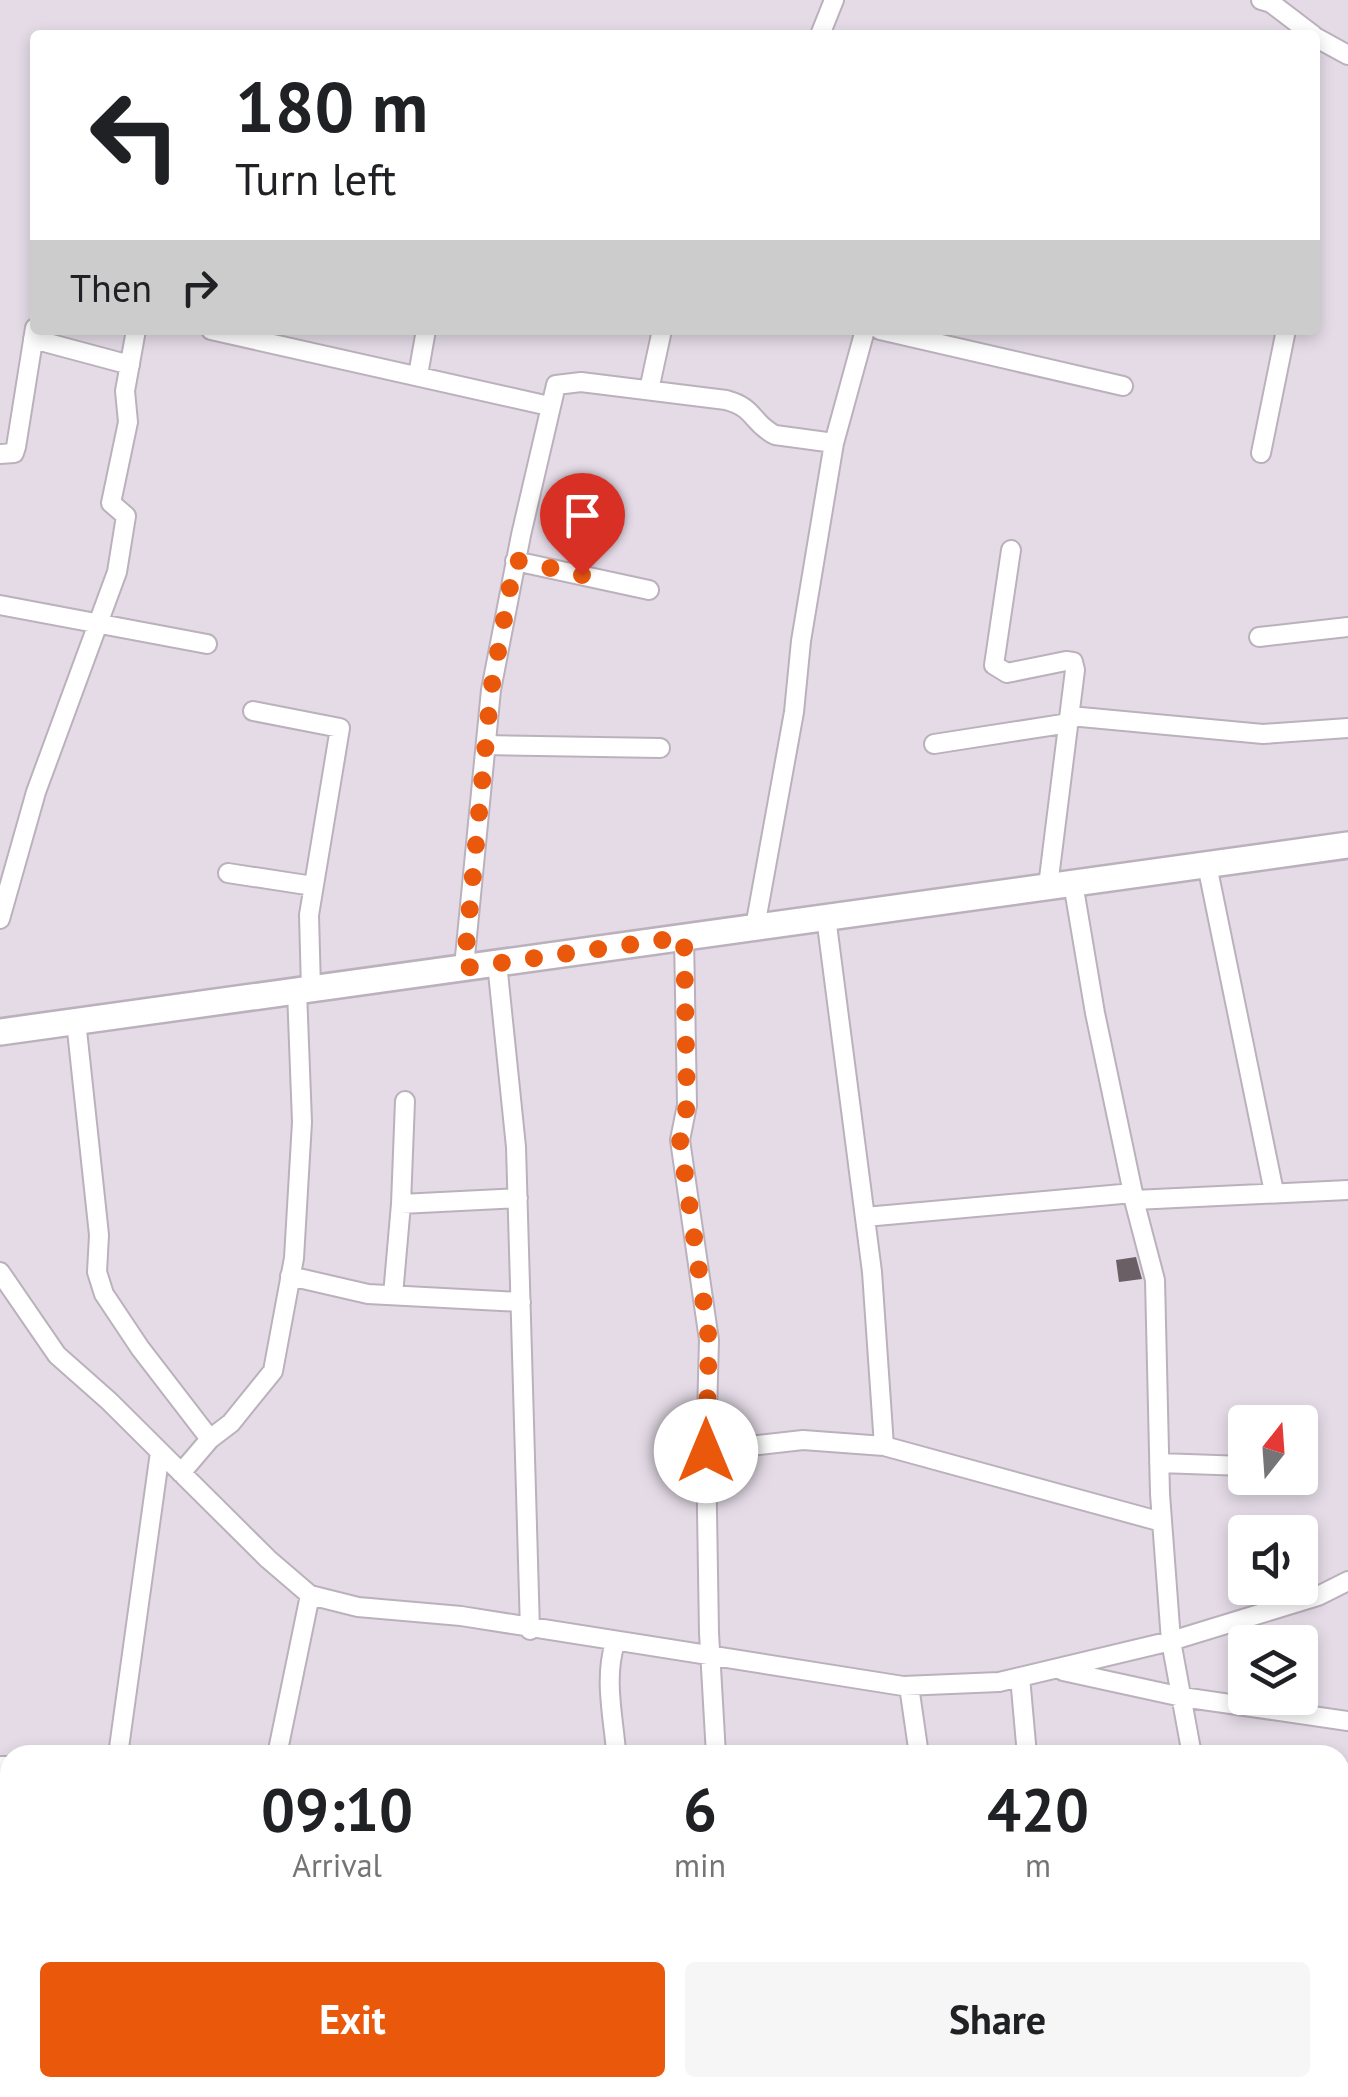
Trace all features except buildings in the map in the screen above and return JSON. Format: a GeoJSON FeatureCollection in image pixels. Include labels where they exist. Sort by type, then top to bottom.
{"type":"FeatureCollection","features":[{"type":"Feature","properties":{"kind":"main road"},"geometry":{"type":"LineString","coordinates":[[0,1032],[1348,845]]}},
{"type":"Feature","properties":{"kind":"street"},"geometry":{"type":"LineString","coordinates":[[822,30],[834,0]]}},
{"type":"Feature","properties":{"kind":"street"},"geometry":{"type":"LineString","coordinates":[[1260,0],[1271,3],[1305,30]]}},
{"type":"Feature","properties":{"kind":"street"},"geometry":{"type":"LineString","coordinates":[[1320,40],[1348,55]]}},
{"type":"Feature","properties":{"kind":"street"},"geometry":{"type":"LineString","coordinates":[[0,454],[14,453],[16,447],[34,335]]}},
{"type":"Feature","properties":{"kind":"street"},"geometry":{"type":"LineString","coordinates":[[40,335],[130,365]]}},
{"type":"Feature","properties":{"kind":"street"},"geometry":{"type":"LineString","coordinates":[[0,919],[36,792],[117,572],[126,516],[111,503],[128,422],[125,391],[135,335]]}},
{"type":"Feature","properties":{"kind":"street"},"geometry":{"type":"LineString","coordinates":[[234,335],[550,406]]}},
{"type":"Feature","properties":{"kind":"street"},"geometry":{"type":"LineString","coordinates":[[418,375],[425,335]]}},
{"type":"Feature","properties":{"kind":"street"},"geometry":{"type":"LineString","coordinates":[[649,390],[661,335]]}},
{"type":"Feature","properties":{"kind":"street"},"geometry":{"type":"LineString","coordinates":[[755,927],[794,712],[801,641],[834,443],[864,335]]}},
{"type":"Feature","properties":{"kind":"street"},"geometry":{"type":"LineString","coordinates":[[902,335],[1123,386]]}},
{"type":"Feature","properties":{"kind":"street"},"geometry":{"type":"LineString","coordinates":[[1261,453],[1285,335]]}},
{"type":"Feature","properties":{"kind":"street"},"geometry":{"type":"LineString","coordinates":[[464,968],[491,690],[515,560],[556,385],[565,382],[726,400],[744,405],[766,431],[775,435],[834,443]]}},
{"type":"Feature","properties":{"kind":"street"},"geometry":{"type":"LineString","coordinates":[[1012,550],[994,665],[1007,673],[1073,662],[1061,885],[1095,1013],[1155,1280],[1159,1463],[1171,1641],[1190,1745]]}},
{"type":"Feature","properties":{"kind":"street"},"geometry":{"type":"LineString","coordinates":[[515,560],[649,590]]}},
{"type":"Feature","properties":{"kind":"street"},"geometry":{"type":"LineString","coordinates":[[0,605],[207,644]]}},
{"type":"Feature","properties":{"kind":"street"},"geometry":{"type":"LineString","coordinates":[[1259,637],[1348,627]]}},
{"type":"Feature","properties":{"kind":"street"},"geometry":{"type":"LineString","coordinates":[[184,1471],[231,1423],[273,1371],[290,1276],[302,1122],[309,915],[340,728],[253,711]]}},
{"type":"Feature","properties":{"kind":"street"},"geometry":{"type":"LineString","coordinates":[[934,744],[1070,720],[1263,734],[1348,728]]}},
{"type":"Feature","properties":{"kind":"street"},"geometry":{"type":"LineString","coordinates":[[486,745],[660,748]]}},
{"type":"Feature","properties":{"kind":"street"},"geometry":{"type":"LineString","coordinates":[[1207,865],[1274,1192]]}},
{"type":"Feature","properties":{"kind":"street"},"geometry":{"type":"LineString","coordinates":[[228,873],[314,886]]}},
{"type":"Feature","properties":{"kind":"street"},"geometry":{"type":"LineString","coordinates":[[826,918],[865,1218],[884,1446]]}},
{"type":"Feature","properties":{"kind":"street"},"geometry":{"type":"LineString","coordinates":[[684,937],[687,1105],[680,1140],[709,1340],[706,1451],[715,1745]]}},
{"type":"Feature","properties":{"kind":"street"},"geometry":{"type":"LineString","coordinates":[[497,963],[516,1147],[530,1630]]}},
{"type":"Feature","properties":{"kind":"street"},"geometry":{"type":"LineString","coordinates":[[76,1022],[100,1236],[97,1272],[104,1294],[207,1444]]}},
{"type":"Feature","properties":{"kind":"street"},"geometry":{"type":"LineString","coordinates":[[393,1295],[405,1101]]}},
{"type":"Feature","properties":{"kind":"street"},"geometry":{"type":"LineString","coordinates":[[865,1218],[1134,1196],[1348,1190]]}},
{"type":"Feature","properties":{"kind":"street"},"geometry":{"type":"LineString","coordinates":[[401,1204],[518,1198]]}},
{"type":"Feature","properties":{"kind":"street"},"geometry":{"type":"LineString","coordinates":[[0,1272],[57,1355],[184,1471],[268,1559],[310,1595],[358,1607],[448,1615],[909,1686],[981,1685],[1171,1641],[1318,1596],[1348,1582]]}},
{"type":"Feature","properties":{"kind":"street"},"geometry":{"type":"LineString","coordinates":[[290,1276],[368,1294],[521,1302]]}},
{"type":"Feature","properties":{"kind":"street"},"geometry":{"type":"LineString","coordinates":[[706,1451],[802,1440],[884,1446],[1162,1522]]}},
{"type":"Feature","properties":{"kind":"street"},"geometry":{"type":"LineString","coordinates":[[119,1745],[160,1452]]}},
{"type":"Feature","properties":{"kind":"street"},"geometry":{"type":"LineString","coordinates":[[1159,1463],[1228,1465]]}},
{"type":"Feature","properties":{"kind":"street"},"geometry":{"type":"LineString","coordinates":[[279,1745],[310,1595]]}},
{"type":"Feature","properties":{"kind":"street"},"geometry":{"type":"LineString","coordinates":[[615,1643],[609,1687],[615,1745]]}},
{"type":"Feature","properties":{"kind":"street"},"geometry":{"type":"LineString","coordinates":[[1056,1670],[1182,1697],[1348,1721]]}},
{"type":"Feature","properties":{"kind":"street"},"geometry":{"type":"LineString","coordinates":[[1020,1678],[1026,1745]]}},
{"type":"Feature","properties":{"kind":"street"},"geometry":{"type":"LineString","coordinates":[[909,1686],[918,1745]]}},
{"type":"Feature","properties":{"kind":"route"},"geometry":{"type":"LineString","coordinates":[[582,575],[515,560],[491,690],[464,968],[684,937],[687,1105],[680,1140],[709,1340],[706,1451]]}}]}
